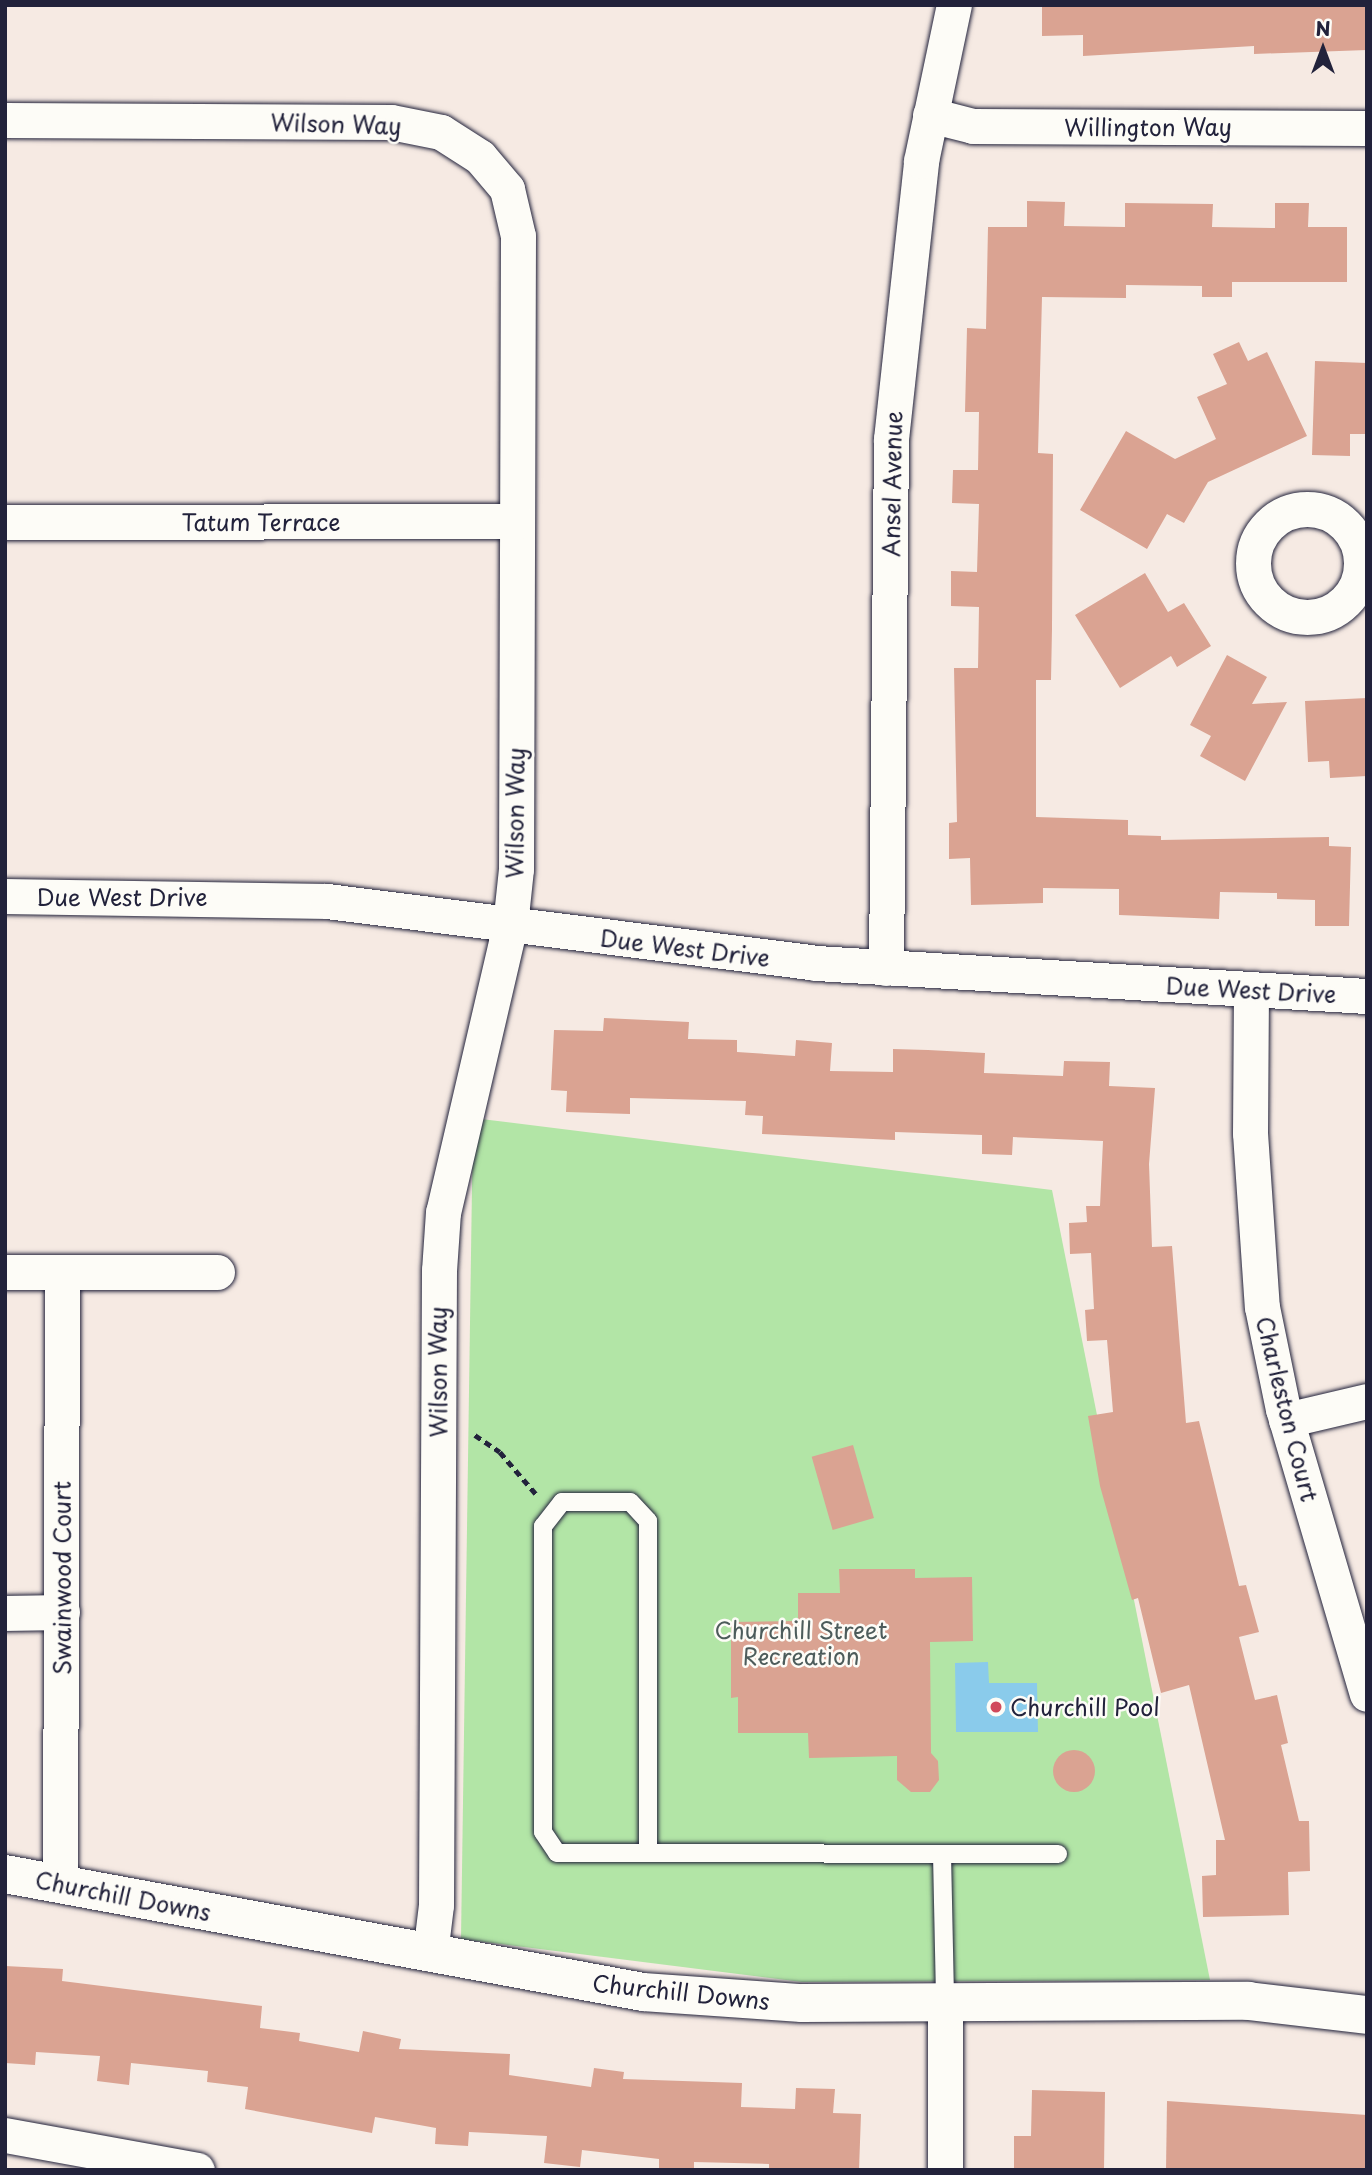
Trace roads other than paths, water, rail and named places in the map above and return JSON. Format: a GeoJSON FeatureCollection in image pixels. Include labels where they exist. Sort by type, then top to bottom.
{"type":"FeatureCollection","features":[{"type":"Feature","properties":{"kind":"street","name":"Ansel Avenue"},"geometry":{"type":"LineString","coordinates":[[886,968],[891,439],[909,248],[930,115],[954,5]]}},
{"type":"Feature","properties":{"kind":"street","name":"Willington Way"},"geometry":{"type":"LineString","coordinates":[[930,115],[973,126],[1367,128]]}},
{"type":"Feature","properties":{"kind":"street","name":"Wilson Way"},"geometry":{"type":"LineString","coordinates":[[5,120],[391,122],[441,132],[480,157],[507,188],[518,236],[517,522],[510,925],[443,1212],[438,1423],[436,1905],[430,1954]]}},
{"type":"Feature","properties":{"kind":"street","name":"Tatum Terrace"},"geometry":{"type":"LineString","coordinates":[[5,522],[517,522]]}},
{"type":"Feature","properties":{"kind":"street","name":"Due West Drive"},"geometry":{"type":"LineString","coordinates":[[5,896],[327,901],[678,949],[886,968],[1367,996]]}},
{"type":"Feature","properties":{"kind":"street","name":"Charleston Court"},"geometry":{"type":"LineString","coordinates":[[1251,990],[1253,1216],[1262,1307],[1286,1420],[1367,1694]]}},
{"type":"Feature","properties":{"kind":"street"},"geometry":{"type":"LineString","coordinates":[[5,1272],[217,1272]]}},
{"type":"Feature","properties":{"kind":"street","name":"Swainwood Court"},"geometry":{"type":"LineString","coordinates":[[60,1885],[62,1272]]}},
{"type":"Feature","properties":{"kind":"street"},"geometry":{"type":"LineString","coordinates":[[1286,1420],[1367,1401]]}},
{"type":"Feature","properties":{"kind":"street"},"geometry":{"type":"LineString","coordinates":[[5,1613],[62,1612]]}},
{"type":"Feature","properties":{"kind":"street","name":"Churchill Downs"},"geometry":{"type":"LineString","coordinates":[[5,1874],[430,1954],[718,2000],[945,2003],[1248,2001],[1367,2015]]}},
{"type":"Feature","properties":{"kind":"street"},"geometry":{"type":"LineString","coordinates":[[945,2003],[945,2170]]}},
{"type":"Feature","properties":{"kind":"street"},"geometry":{"type":"LineString","coordinates":[[5,2135],[197,2170]]}},
{"type":"Feature","properties":{"kind":"lane"},"geometry":{"type":"LineString","coordinates":[[648,1853],[648,1521],[630,1502],[562,1502],[550,1511],[543,1526],[546,1844],[557,1853],[1058,1854]]}},
{"type":"Feature","properties":{"kind":"lane"},"geometry":{"type":"LineString","coordinates":[[942,1854],[945,2003]]}},
{"type":"Feature","properties":{"kind":"water","name":"Churchill Pool"},"geometry":{"type":"Polygon","coordinates":[[[988,1662],[989,1683],[1037,1683],[1038,1732],[956,1732],[955,1663],[988,1662]]]}},
{"type":"Feature","properties":{"kind":"place","name":"Churchill Pool"},"geometry":{"type":"Point","coordinates":[996,1707]}},
{"type":"Feature","properties":{"kind":"park label","name":"Churchill Street Recreation"},"geometry":{"type":"Point","coordinates":[801,1643]}}]}
